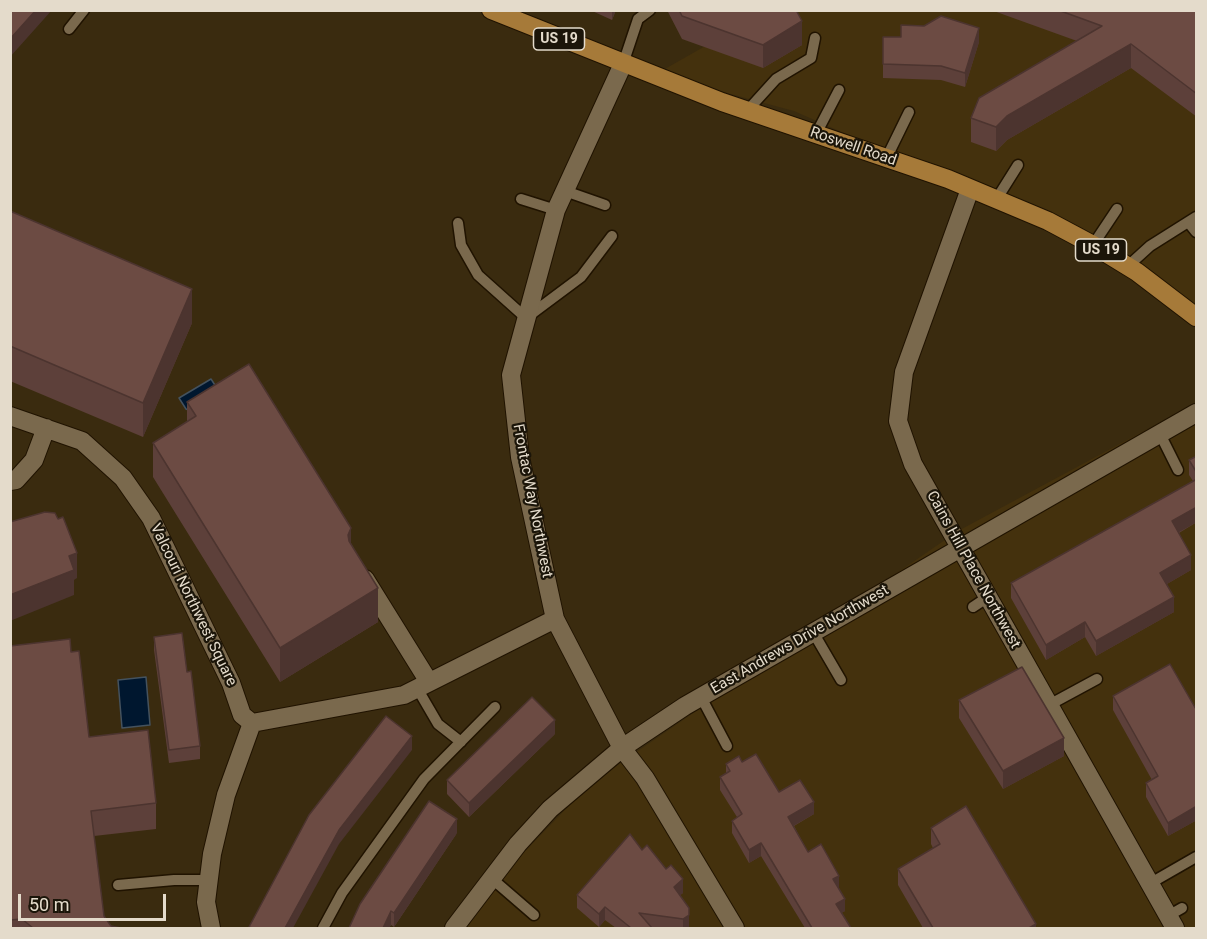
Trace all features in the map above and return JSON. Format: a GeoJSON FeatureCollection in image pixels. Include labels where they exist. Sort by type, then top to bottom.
{"type":"FeatureCollection","features":[{"type":"Feature","properties":{"kind":"main road","name":"Roswell Road"},"geometry":{"type":"LineString","coordinates":[[491,10],[747,111],[970,189],[1048,221],[1128,267],[1197,317]]}},
{"type":"Feature","properties":{"kind":"street","name":"Frontac Way Northwest"},"geometry":{"type":"LineString","coordinates":[[623,64],[556,210],[511,375],[520,457],[555,619],[622,748],[645,778],[735,928]]}},
{"type":"Feature","properties":{"kind":"street","name":"Cains Hill Place Northwest"},"geometry":{"type":"LineString","coordinates":[[970,189],[904,372],[898,421],[913,464],[960,548],[980,602],[1049,705],[1149,884],[1175,917]]}},
{"type":"Feature","properties":{"kind":"street","name":"East Andrews Drive Northwest"},"geometry":{"type":"LineString","coordinates":[[454,928],[490,877],[550,809],[622,748],[701,697],[1197,413]]}},
{"type":"Feature","properties":{"kind":"street","name":"Valcouri Northwest Square"},"geometry":{"type":"LineString","coordinates":[[10,416],[82,441],[123,478],[151,518],[231,682],[242,715],[252,723]]}},
{"type":"Feature","properties":{"kind":"street"},"geometry":{"type":"LineString","coordinates":[[10,481],[16,480],[34,460],[46,429]]}},
{"type":"Feature","properties":{"kind":"street"},"geometry":{"type":"LineString","coordinates":[[359,569],[423,685]]}},
{"type":"Feature","properties":{"kind":"street"},"geometry":{"type":"LineString","coordinates":[[211,928],[206,902],[226,795],[252,723],[404,694],[555,619]]}},
{"type":"Feature","properties":{"kind":"lane"},"geometry":{"type":"LineString","coordinates":[[69,29],[84,10]]}},
{"type":"Feature","properties":{"kind":"lane"},"geometry":{"type":"LineString","coordinates":[[623,64],[638,19],[650,10]]}},
{"type":"Feature","properties":{"kind":"lane"},"geometry":{"type":"LineString","coordinates":[[747,111],[776,79],[811,58],[814,38]]}},
{"type":"Feature","properties":{"kind":"lane"},"geometry":{"type":"LineString","coordinates":[[816,134],[839,90]]}},
{"type":"Feature","properties":{"kind":"lane"},"geometry":{"type":"LineString","coordinates":[[886,159],[909,112]]}},
{"type":"Feature","properties":{"kind":"lane"},"geometry":{"type":"LineString","coordinates":[[996,200],[1018,165]]}},
{"type":"Feature","properties":{"kind":"lane"},"geometry":{"type":"LineString","coordinates":[[564,191],[605,205]]}},
{"type":"Feature","properties":{"kind":"lane"},"geometry":{"type":"LineString","coordinates":[[521,199],[556,210]]}},
{"type":"Feature","properties":{"kind":"lane"},"geometry":{"type":"LineString","coordinates":[[1093,245],[1117,209]]}},
{"type":"Feature","properties":{"kind":"lane"},"geometry":{"type":"LineString","coordinates":[[1128,267],[1150,246],[1192,219],[1197,232]]}},
{"type":"Feature","properties":{"kind":"lane"},"geometry":{"type":"LineString","coordinates":[[458,223],[461,245],[478,275],[526,318],[581,277],[612,236]]}},
{"type":"Feature","properties":{"kind":"lane"},"geometry":{"type":"LineString","coordinates":[[1160,434],[1178,470]]}},
{"type":"Feature","properties":{"kind":"lane"},"geometry":{"type":"LineString","coordinates":[[813,632],[842,680]]}},
{"type":"Feature","properties":{"kind":"lane"},"geometry":{"type":"LineString","coordinates":[[1049,705],[1096,680]]}},
{"type":"Feature","properties":{"kind":"lane"},"geometry":{"type":"LineString","coordinates":[[423,685],[438,724],[460,742]]}},
{"type":"Feature","properties":{"kind":"lane"},"geometry":{"type":"LineString","coordinates":[[701,697],[728,746]]}},
{"type":"Feature","properties":{"kind":"lane"},"geometry":{"type":"LineString","coordinates":[[323,928],[342,893],[424,778],[495,707]]}},
{"type":"Feature","properties":{"kind":"lane"},"geometry":{"type":"LineString","coordinates":[[1149,884],[1197,857]]}},
{"type":"Feature","properties":{"kind":"lane"},"geometry":{"type":"LineString","coordinates":[[490,877],[534,915]]}},
{"type":"Feature","properties":{"kind":"lane"},"geometry":{"type":"LineString","coordinates":[[118,885],[209,880]]}},
{"type":"Feature","properties":{"kind":"shaded area"},"geometry":{"type":"Polygon","coordinates":[[[767,11],[1196,11],[1196,323],[1034,217],[794,111],[656,74],[767,11]]]}},
{"type":"Feature","properties":{"kind":"shaded area"},"geometry":{"type":"Polygon","coordinates":[[[1196,403],[1196,928],[451,928],[590,784],[958,531],[1196,403]]]}},
{"type":"Feature","properties":{"kind":"water"},"geometry":{"type":"Polygon","coordinates":[[[211,379],[224,399],[199,414],[186,409],[179,398],[211,379]]]}},
{"type":"Feature","properties":{"kind":"water"},"geometry":{"type":"Polygon","coordinates":[[[146,677],[150,725],[122,728],[118,680],[146,677]]]}},
{"type":"Feature","properties":{"kind":"building"},"geometry":{"type":"Polygon","coordinates":[[[10,10],[36,10],[10,39],[10,10]]]}},
{"type":"Feature","properties":{"kind":"building"},"geometry":{"type":"Polygon","coordinates":[[[679,10],[796,10],[802,21],[763,45],[682,16],[679,10]]]}},
{"type":"Feature","properties":{"kind":"building"},"geometry":{"type":"Polygon","coordinates":[[[1058,10],[1197,10],[1197,94],[1131,44],[1007,116],[996,127],[971,118],[979,98],[1102,26],[1058,10]]]}},
{"type":"Feature","properties":{"kind":"building"},"geometry":{"type":"Polygon","coordinates":[[[941,16],[979,28],[965,73],[941,66],[883,64],[883,37],[901,37],[901,25],[924,26],[941,16]]]}},
{"type":"Feature","properties":{"kind":"building"},"geometry":{"type":"Polygon","coordinates":[[[10,211],[192,289],[143,403],[10,346],[10,211]]]}},
{"type":"Feature","properties":{"kind":"building"},"geometry":{"type":"Polygon","coordinates":[[[249,364],[351,528],[348,535],[349,541],[378,588],[280,648],[153,443],[196,416],[187,402],[249,364]]]}},
{"type":"Feature","properties":{"kind":"building"},"geometry":{"type":"Polygon","coordinates":[[[1197,456],[1197,473],[1189,460],[1197,456]]]}},
{"type":"Feature","properties":{"kind":"building"},"geometry":{"type":"Polygon","coordinates":[[[1197,479],[1197,507],[1172,521],[1191,555],[1160,573],[1174,597],[1096,641],[1085,622],[1046,645],[1011,583],[1197,479]]]}},
{"type":"Feature","properties":{"kind":"building"},"geometry":{"type":"Polygon","coordinates":[[[45,512],[55,513],[58,519],[63,517],[77,553],[69,556],[74,570],[10,595],[10,522],[45,512]]]}},
{"type":"Feature","properties":{"kind":"building"},"geometry":{"type":"Polygon","coordinates":[[[182,633],[187,672],[191,671],[200,746],[169,750],[154,637],[182,633]]]}},
{"type":"Feature","properties":{"kind":"building"},"geometry":{"type":"Polygon","coordinates":[[[70,639],[71,652],[79,651],[89,737],[148,730],[156,803],[91,811],[104,916],[111,926],[121,928],[33,928],[22,919],[10,920],[10,646],[70,639]]]}},
{"type":"Feature","properties":{"kind":"building"},"geometry":{"type":"Polygon","coordinates":[[[1170,664],[1197,711],[1197,806],[1168,823],[1146,783],[1158,776],[1113,696],[1170,664]]]}},
{"type":"Feature","properties":{"kind":"building"},"geometry":{"type":"Polygon","coordinates":[[[1022,667],[1064,738],[1003,771],[959,700],[1022,667]]]}},
{"type":"Feature","properties":{"kind":"building"},"geometry":{"type":"Polygon","coordinates":[[[532,697],[555,720],[469,803],[447,780],[532,697]]]}},
{"type":"Feature","properties":{"kind":"building"},"geometry":{"type":"Polygon","coordinates":[[[386,716],[412,736],[339,830],[285,928],[249,927],[309,815],[386,716]]]}},
{"type":"Feature","properties":{"kind":"building"},"geometry":{"type":"Polygon","coordinates":[[[756,754],[779,792],[800,780],[814,802],[788,817],[808,852],[821,844],[839,876],[833,879],[845,899],[836,904],[851,928],[812,928],[761,843],[749,850],[732,821],[742,814],[720,777],[730,771],[726,764],[739,756],[742,762],[756,754]]]}},
{"type":"Feature","properties":{"kind":"building"},"geometry":{"type":"Polygon","coordinates":[[[429,801],[457,819],[394,913],[391,911],[383,928],[349,928],[360,904],[429,801]]]}},
{"type":"Feature","properties":{"kind":"building"},"geometry":{"type":"Polygon","coordinates":[[[966,806],[1036,924],[1029,928],[933,928],[898,869],[940,844],[931,828],[966,806]]]}},
{"type":"Feature","properties":{"kind":"building"},"geometry":{"type":"Polygon","coordinates":[[[630,834],[642,850],[647,845],[666,869],[671,865],[683,879],[674,887],[689,908],[689,915],[683,919],[639,913],[652,928],[631,928],[605,907],[599,914],[577,895],[630,834]]]}}]}
